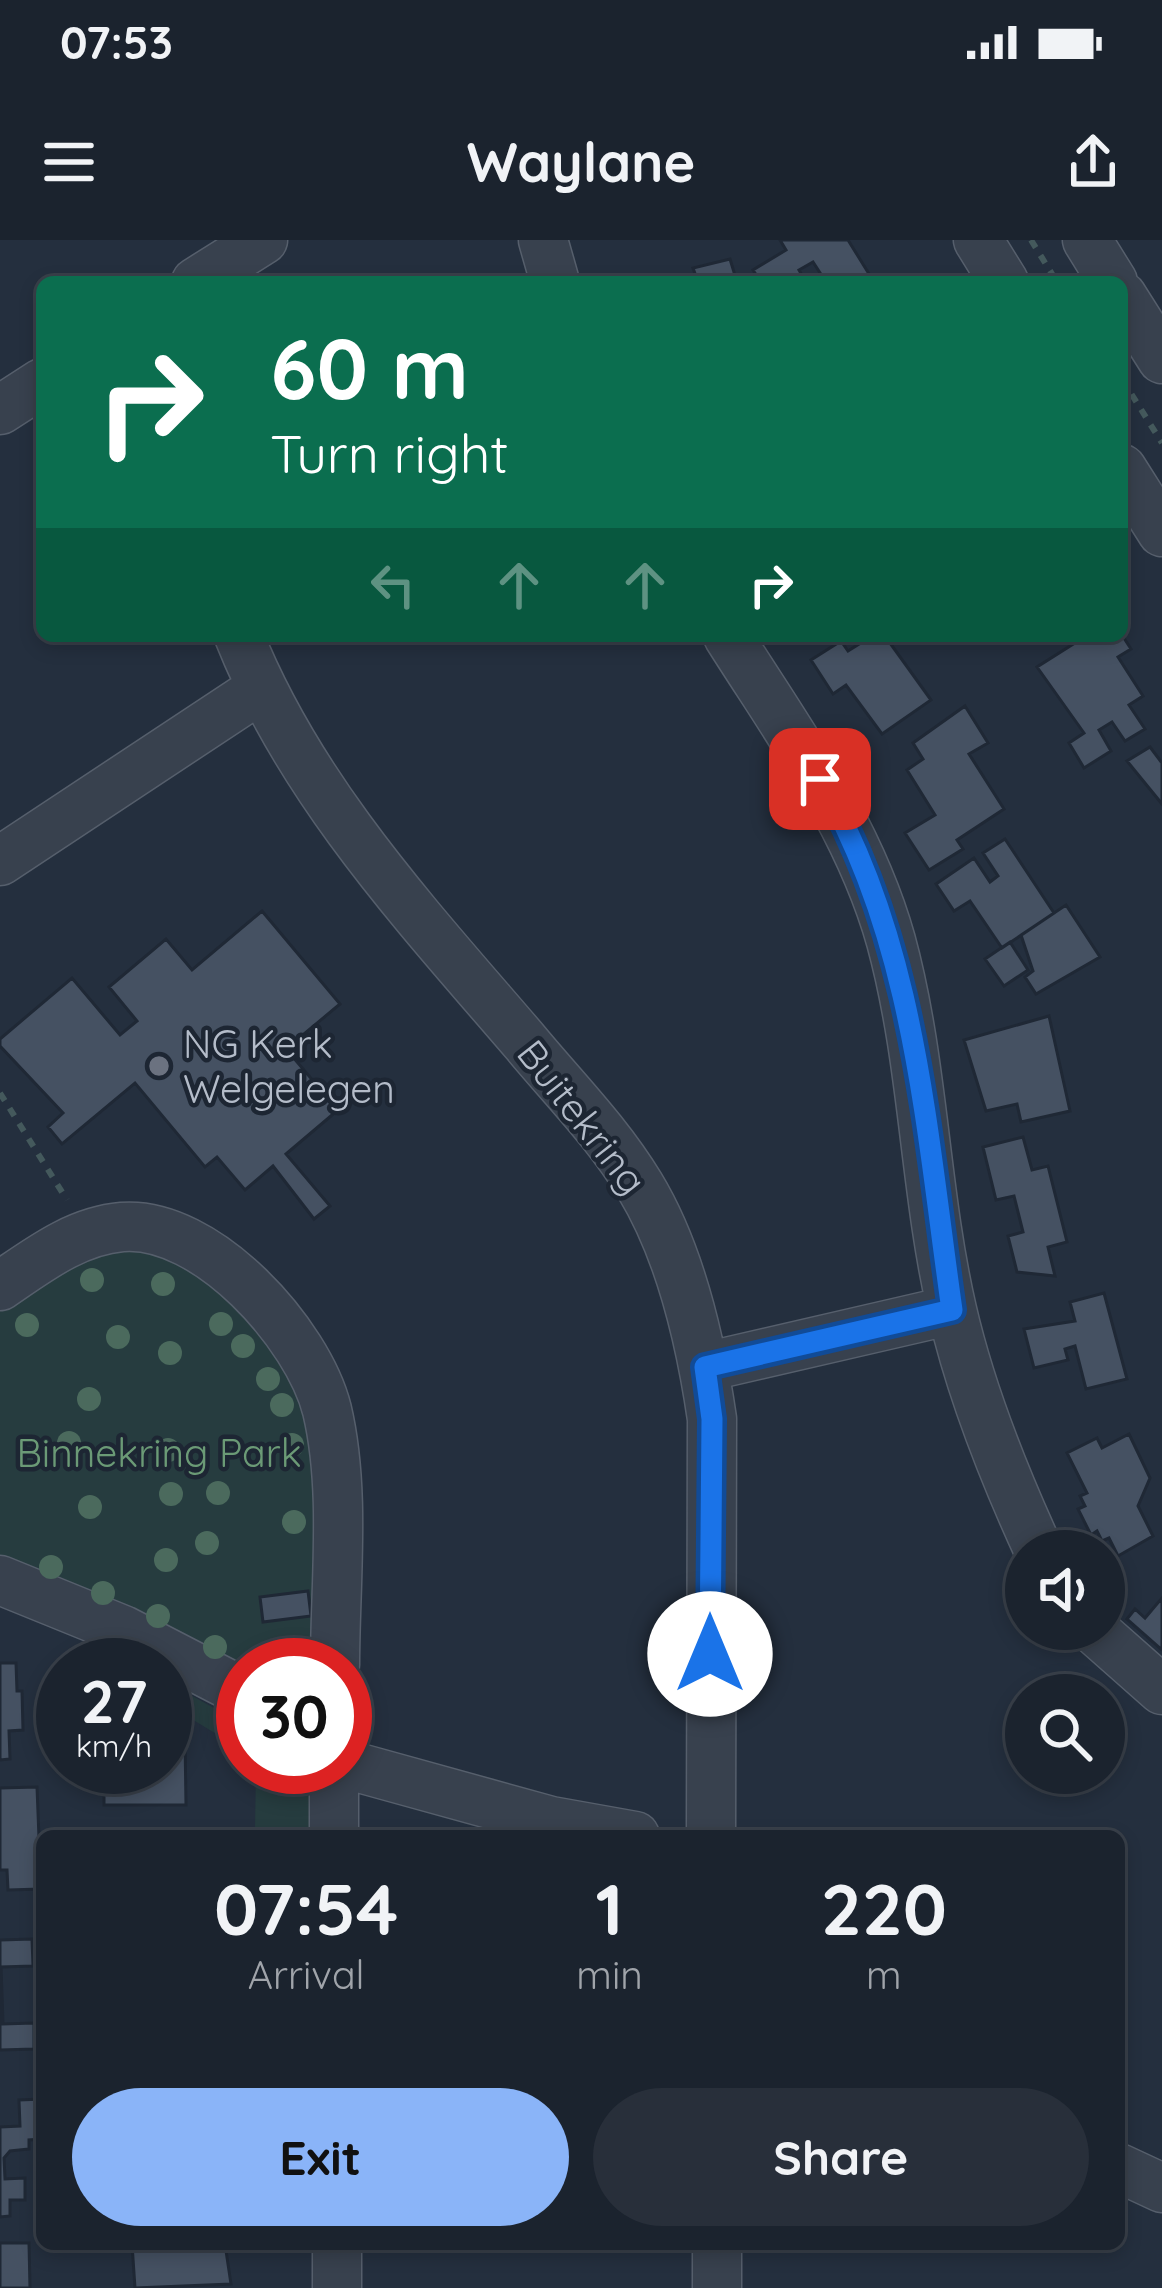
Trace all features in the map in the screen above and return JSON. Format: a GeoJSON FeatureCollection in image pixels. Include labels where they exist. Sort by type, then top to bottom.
{"type":"FeatureCollection","features":[{"type":"Feature","properties":{"kind":"street"},"geometry":{"type":"LineString","coordinates":[[206,276],[263,240]]}},
{"type":"Feature","properties":{"kind":"street"},"geometry":{"type":"LineString","coordinates":[[543,240],[553,276]]}},
{"type":"Feature","properties":{"kind":"street"},"geometry":{"type":"LineString","coordinates":[[978,240],[1000,276]]}},
{"type":"Feature","properties":{"kind":"street"},"geometry":{"type":"LineString","coordinates":[[1087,240],[1109,276]]}},
{"type":"Feature","properties":{"kind":"street"},"geometry":{"type":"LineString","coordinates":[[1128,305],[1162,359]]}},
{"type":"Feature","properties":{"kind":"street"},"geometry":{"type":"LineString","coordinates":[[0,410],[36,386]]}},
{"type":"Feature","properties":{"kind":"street"},"geometry":{"type":"LineString","coordinates":[[1128,478],[1162,532]]}},
{"type":"Feature","properties":{"kind":"street","name":"Buitekring"},"geometry":{"type":"LineString","coordinates":[[241,642],[260,689],[326,800],[428,928],[592,1119],[640,1186],[666,1245],[705,1367],[712,1419],[711,1830]]}},
{"type":"Feature","properties":{"kind":"street"},"geometry":{"type":"LineString","coordinates":[[732,642],[840,812],[878,900],[910,1026],[952,1310],[986,1422],[1030,1530]]}},
{"type":"Feature","properties":{"kind":"street"},"geometry":{"type":"LineString","coordinates":[[0,861],[260,689]]}},
{"type":"Feature","properties":{"kind":"street"},"geometry":{"type":"LineString","coordinates":[[0,1286],[82,1237],[126,1226],[152,1228],[204,1250],[255,1294],[319,1385],[335,1481],[334,1638]]}},
{"type":"Feature","properties":{"kind":"street"},"geometry":{"type":"LineString","coordinates":[[705,1367],[952,1310]]}},
{"type":"Feature","properties":{"kind":"street"},"geometry":{"type":"LineString","coordinates":[[0,1580],[123,1630],[216,1678]]}},
{"type":"Feature","properties":{"kind":"street"},"geometry":{"type":"LineString","coordinates":[[1117,1650],[1162,1690]]}},
{"type":"Feature","properties":{"kind":"street"},"geometry":{"type":"LineString","coordinates":[[372,1771],[551,1821],[601,1830]]}},
{"type":"Feature","properties":{"kind":"street"},"geometry":{"type":"LineString","coordinates":[[334,1794],[334,1830]]}},
{"type":"Feature","properties":{"kind":"street"},"geometry":{"type":"LineString","coordinates":[[1125,2171],[1162,2188]]}},
{"type":"Feature","properties":{"kind":"street"},"geometry":{"type":"LineString","coordinates":[[337,2250],[337,2288]]}},
{"type":"Feature","properties":{"kind":"street"},"geometry":{"type":"LineString","coordinates":[[717,2250],[717,2288]]}},
{"type":"Feature","properties":{"kind":"path"},"geometry":{"type":"LineString","coordinates":[[1031,240],[1053,276]]}},
{"type":"Feature","properties":{"kind":"path"},"geometry":{"type":"LineString","coordinates":[[1128,389],[1162,443]]}},
{"type":"Feature","properties":{"kind":"path"},"geometry":{"type":"LineString","coordinates":[[0,1093],[59,1182],[82,1237]]}},
{"type":"Feature","properties":{"kind":"green space","name":"Binnekring Park"},"geometry":{"type":"Polygon","coordinates":[[[153,1245],[247,1311],[312,1408],[319,1638],[216,1638],[216,1654],[192,1644],[192,1638],[179,1638],[0,1563],[0,1306],[87,1251],[153,1245]]]}},
{"type":"Feature","properties":{"kind":"green space"},"geometry":{"type":"Polygon","coordinates":[[[192,1696],[216,1709],[216,1734],[192,1719],[192,1696]]]}},
{"type":"Feature","properties":{"kind":"green space"},"geometry":{"type":"Polygon","coordinates":[[[256,1794],[314,1794],[317,1830],[68,1830],[255,1829],[256,1794]]]}},
{"type":"Feature","properties":{"kind":"building"},"geometry":{"type":"Polygon","coordinates":[[[780,240],[848,240],[870,276],[822,276],[813,262],[799,270],[802,276],[757,276],[753,270],[786,250],[780,240]]]}},
{"type":"Feature","properties":{"kind":"building"},"geometry":{"type":"Polygon","coordinates":[[[730,259],[735,276],[696,276],[693,268],[730,259]]]}},
{"type":"Feature","properties":{"kind":"building"},"geometry":{"type":"Polygon","coordinates":[[[839,642],[848,651],[862,642],[889,642],[931,700],[882,734],[846,685],[833,694],[811,660],[839,642]]]}},
{"type":"Feature","properties":{"kind":"building"},"geometry":{"type":"Polygon","coordinates":[[[1077,642],[1126,642],[1131,649],[1118,657],[1143,696],[1129,705],[1145,729],[1125,741],[1112,722],[1099,730],[1111,751],[1084,768],[1069,743],[1084,733],[1037,667],[1077,642]]]}},
{"type":"Feature","properties":{"kind":"building"},"geometry":{"type":"Polygon","coordinates":[[[965,706],[988,743],[969,754],[1004,809],[957,840],[963,849],[929,870],[905,833],[935,815],[907,770],[923,759],[913,743],[965,706]]]}},
{"type":"Feature","properties":{"kind":"building"},"geometry":{"type":"Polygon","coordinates":[[[1150,747],[1162,763],[1162,804],[1127,761],[1150,747]]]}},
{"type":"Feature","properties":{"kind":"building"},"geometry":{"type":"Polygon","coordinates":[[[1005,839],[1054,913],[1002,948],[970,901],[954,911],[936,884],[974,858],[990,882],[998,876],[983,853],[1005,839]]]}},
{"type":"Feature","properties":{"kind":"building"},"geometry":{"type":"Polygon","coordinates":[[[1066,905],[1100,957],[1036,994],[1025,977],[1033,971],[1021,935],[1066,905]]]}},
{"type":"Feature","properties":{"kind":"building","name":"NG Kerk Welgelegen"},"geometry":{"type":"Polygon","coordinates":[[[262,911],[340,1004],[286,1049],[338,1110],[286,1154],[330,1206],[314,1219],[273,1166],[245,1190],[217,1157],[205,1167],[135,1083],[62,1144],[48,1127],[63,1113],[0,1046],[0,1039],[72,978],[120,1035],[137,1021],[109,987],[166,939],[192,970],[262,911]]]}},
{"type":"Feature","properties":{"kind":"building"},"geometry":{"type":"Polygon","coordinates":[[[1010,942],[1028,970],[1004,986],[985,959],[1010,942]]]}},
{"type":"Feature","properties":{"kind":"building"},"geometry":{"type":"Polygon","coordinates":[[[1049,1016],[1070,1111],[1021,1122],[1017,1104],[986,1111],[964,1040],[1049,1016]]]}},
{"type":"Feature","properties":{"kind":"building"},"geometry":{"type":"Polygon","coordinates":[[[1023,1137],[1032,1170],[1048,1166],[1067,1242],[1048,1247],[1055,1276],[1017,1272],[1008,1236],[1023,1232],[1014,1196],[996,1200],[983,1147],[1023,1137]]]}},
{"type":"Feature","properties":{"kind":"building"},"geometry":{"type":"Polygon","coordinates":[[[1104,1293],[1127,1379],[1086,1389],[1075,1346],[1065,1349],[1068,1360],[1034,1368],[1024,1329],[1075,1321],[1070,1302],[1104,1293]]]}},
{"type":"Feature","properties":{"kind":"building"},"geometry":{"type":"Polygon","coordinates":[[[1129,1434],[1150,1478],[1138,1506],[1153,1536],[1125,1552],[1125,1530],[1088,1530],[1078,1509],[1085,1506],[1080,1496],[1087,1493],[1067,1453],[1097,1438],[1102,1448],[1129,1434]]]}},
{"type":"Feature","properties":{"kind":"building"},"geometry":{"type":"Polygon","coordinates":[[[308,1591],[311,1616],[263,1622],[260,1597],[308,1591]]]}},
{"type":"Feature","properties":{"kind":"building"},"geometry":{"type":"Polygon","coordinates":[[[1162,1598],[1161,1649],[1127,1619],[1135,1609],[1145,1618],[1162,1598]]]}},
{"type":"Feature","properties":{"kind":"building"},"geometry":{"type":"Polygon","coordinates":[[[0,1663],[16,1663],[23,1730],[9,1731],[10,1759],[0,1760],[0,1663]]]}},
{"type":"Feature","properties":{"kind":"building"},"geometry":{"type":"Polygon","coordinates":[[[36,1787],[36,1889],[8,1890],[7,1870],[0,1870],[0,1788],[36,1787]]]}},
{"type":"Feature","properties":{"kind":"building"},"geometry":{"type":"Polygon","coordinates":[[[104,1794],[186,1794],[186,1805],[104,1805],[104,1794]]]}},
{"type":"Feature","properties":{"kind":"building"},"geometry":{"type":"Polygon","coordinates":[[[32,1939],[33,1966],[1,1967],[3,2024],[34,2023],[34,2049],[0,2050],[0,1940],[32,1939]]]}},
{"type":"Feature","properties":{"kind":"building"},"geometry":{"type":"Polygon","coordinates":[[[36,2099],[36,2139],[29,2140],[29,2149],[10,2151],[4,2158],[5,2179],[25,2178],[25,2200],[10,2200],[10,2216],[0,2217],[0,2127],[20,2126],[19,2100],[36,2099]]]}},
{"type":"Feature","properties":{"kind":"building"},"geometry":{"type":"Polygon","coordinates":[[[0,2243],[29,2243],[30,2288],[0,2288],[0,2243]]]}},
{"type":"Feature","properties":{"kind":"building"},"geometry":{"type":"Polygon","coordinates":[[[132,2250],[226,2250],[231,2284],[135,2288],[132,2250]]]}},
{"type":"Feature","properties":{"kind":"place","name":"NG Kerk Welgelegen"},"geometry":{"type":"Point","coordinates":[159,1066]}},
{"type":"Feature","properties":{"kind":"route"},"geometry":{"type":"LineString","coordinates":[[710,1654],[712,1419],[705,1367],[952,1310],[919,1077],[891,941],[852,838],[820,779]]}}]}
